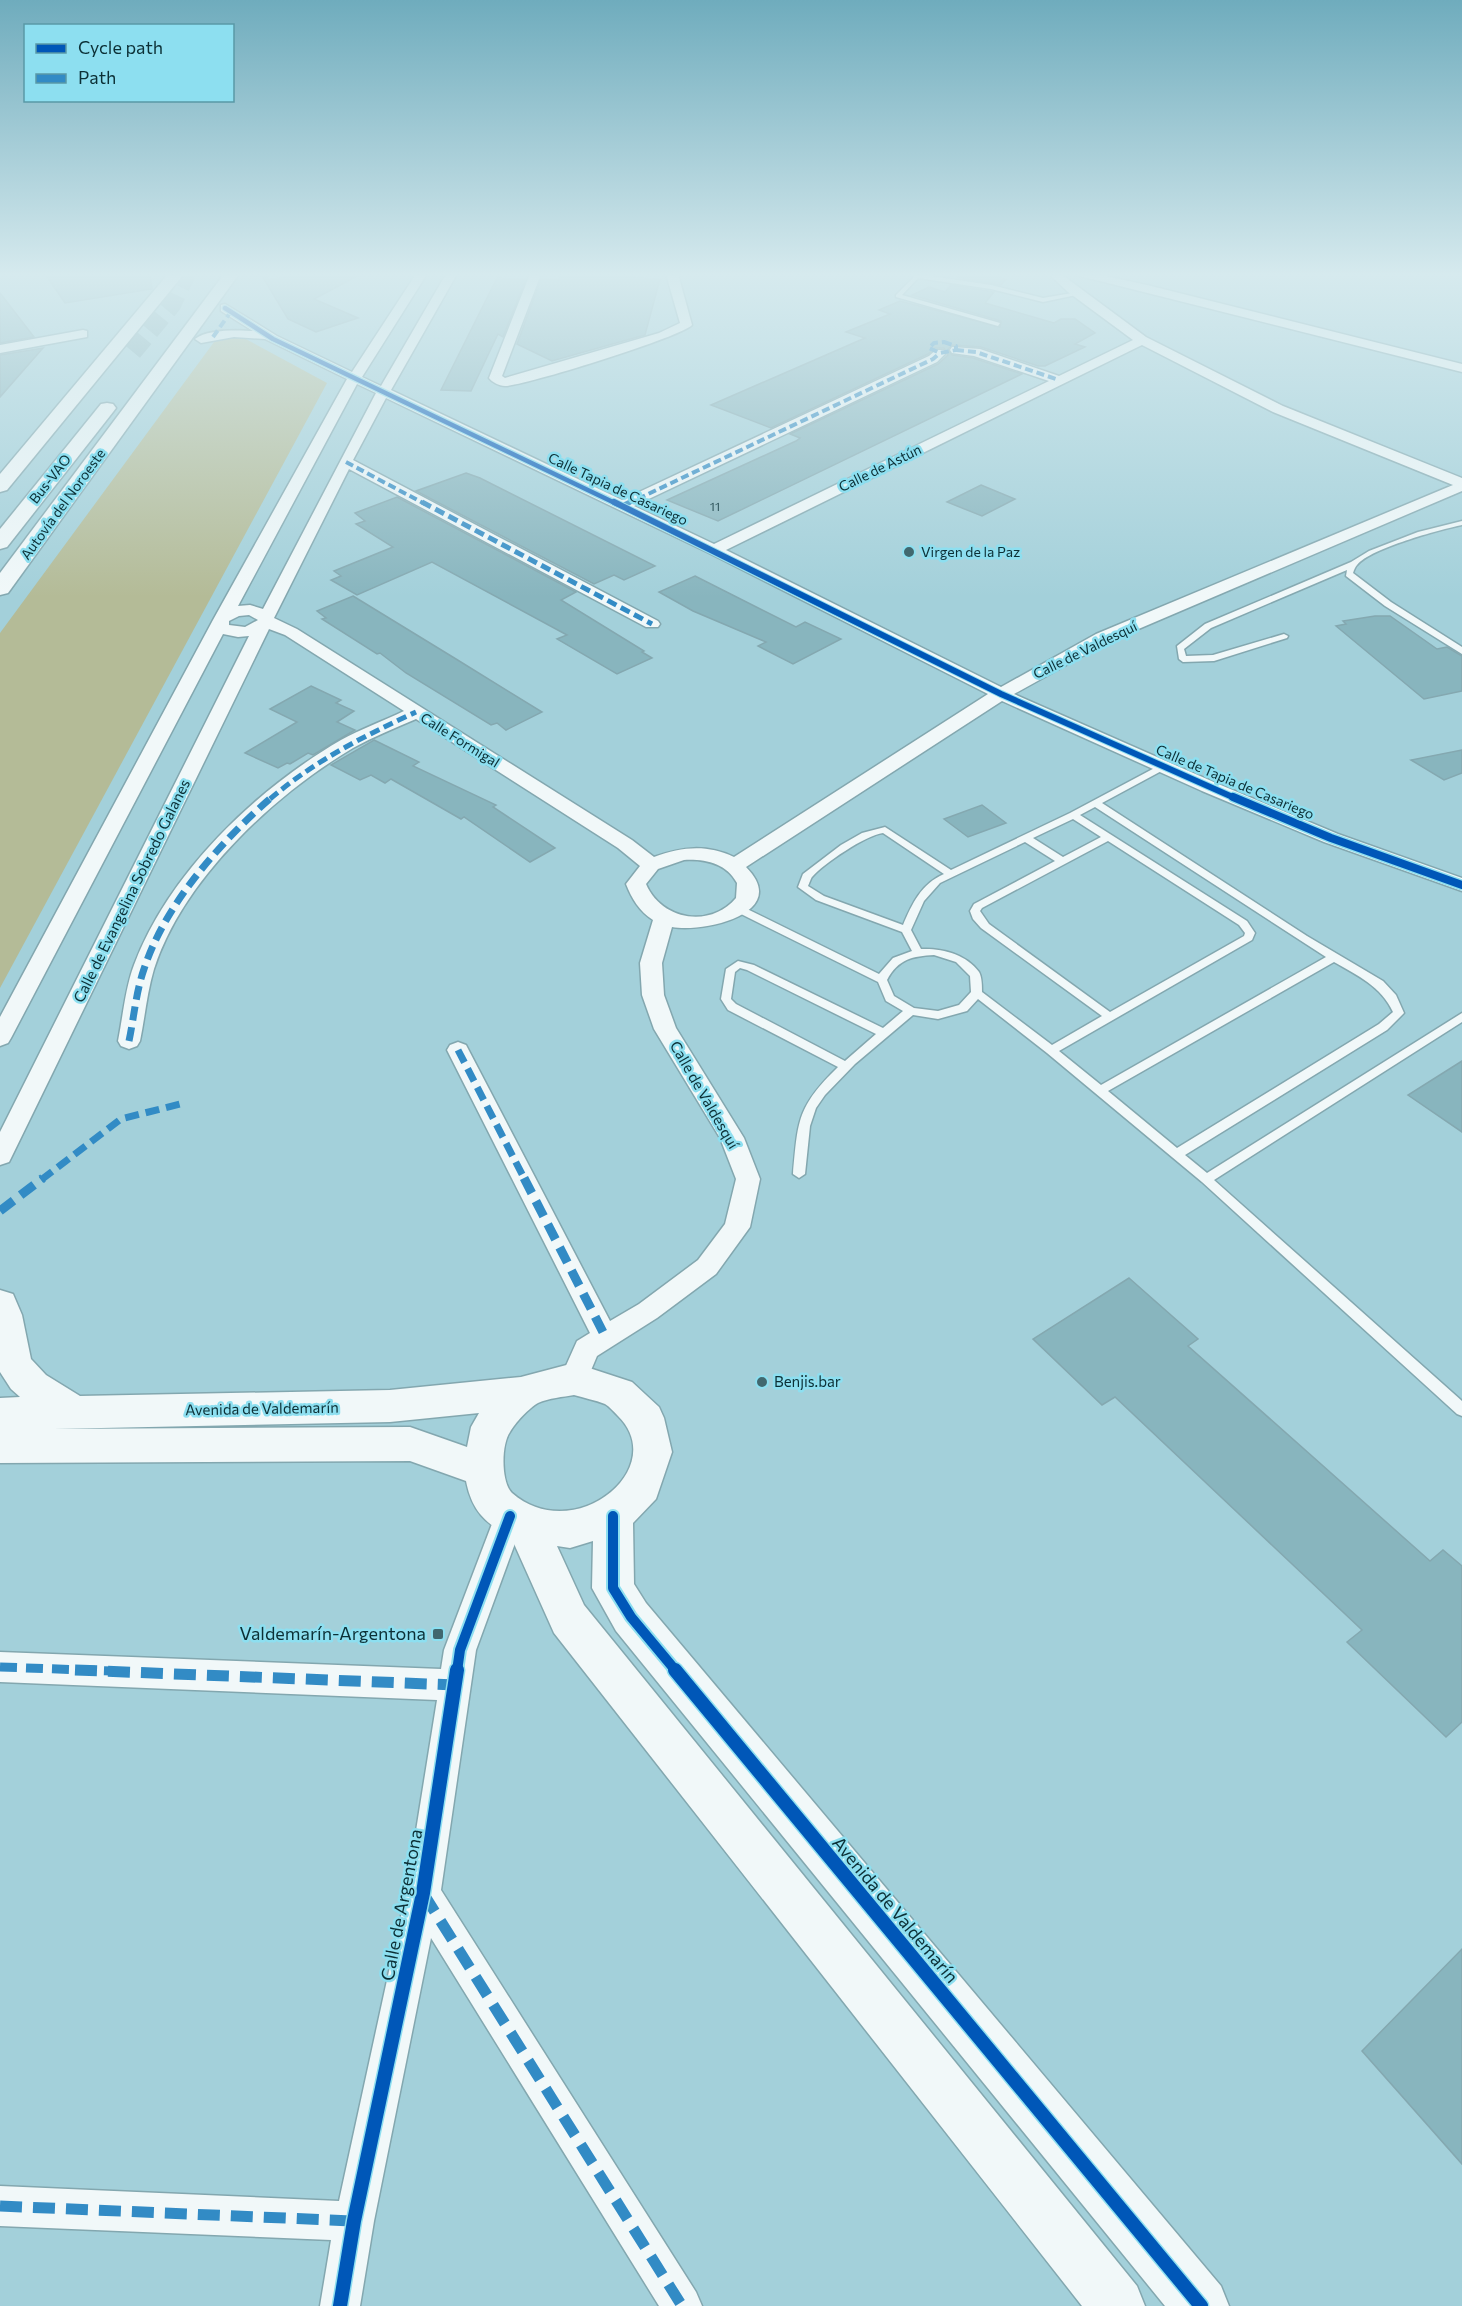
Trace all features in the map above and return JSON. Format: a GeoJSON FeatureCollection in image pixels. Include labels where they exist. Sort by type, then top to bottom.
{"type":"FeatureCollection","features":[{"type":"Feature","properties":{"kind":"main road"},"geometry":{"type":"LineString","coordinates":[[0,486],[87,382]]}},
{"type":"Feature","properties":{"kind":"main road"},"geometry":{"type":"LineString","coordinates":[[0,517],[109,382]]}},
{"type":"Feature","properties":{"kind":"main road","name":"Autovía del Noroeste"},"geometry":{"type":"LineString","coordinates":[[0,588],[153,382]]}},
{"type":"Feature","properties":{"kind":"main road"},"geometry":{"type":"LineString","coordinates":[[33,544],[76,506],[169,382]]}},
{"type":"Feature","properties":{"kind":"main road","name":"Bus-VAO"},"geometry":{"type":"LineString","coordinates":[[0,543],[116,397]]}},
{"type":"Feature","properties":{"kind":"main road"},"geometry":{"type":"LineString","coordinates":[[0,474],[54,421]]}},
{"type":"Feature","properties":{"kind":"main road"},"geometry":{"type":"LineString","coordinates":[[0,1304],[8,1319],[9,1345],[14,1367],[29,1384],[74,1412]]}},
{"type":"Feature","properties":{"kind":"main road"},"geometry":{"type":"LineString","coordinates":[[518,1520],[570,1530],[613,1516],[642,1488],[653,1452],[645,1418],[619,1393],[574,1379],[541,1386],[523,1393],[490,1427],[483,1470],[489,1497],[518,1520],[569,1619],[1117,2306]]}},
{"type":"Feature","properties":{"kind":"main road","name":"Avenida de Valdemarín"},"geometry":{"type":"LineString","coordinates":[[0,1414],[390,1406],[523,1393]]}},
{"type":"Feature","properties":{"kind":"main road"},"geometry":{"type":"LineString","coordinates":[[0,1446],[410,1444],[483,1470]]}},
{"type":"Feature","properties":{"kind":"main road","name":"Avenida de Valdemarín"},"geometry":{"type":"LineString","coordinates":[[613,1516],[613,1588],[631,1617],[1201,2306]]}},
{"type":"Feature","properties":{"kind":"street"},"geometry":{"type":"LineString","coordinates":[[0,1038],[243,578],[352,382]]}},
{"type":"Feature","properties":{"kind":"street","name":"Calle Tapia de Casariego"},"geometry":{"type":"LineString","coordinates":[[361,382],[714,550],[1001,693]]}},
{"type":"Feature","properties":{"kind":"street","name":"Calle de Evangelina Sobredo Galanes"},"geometry":{"type":"LineString","coordinates":[[0,1156],[265,622],[389,382]]}},
{"type":"Feature","properties":{"kind":"street","name":"Calle Tapia de Casariego"},"geometry":{"type":"LineString","coordinates":[[622,506],[885,382]]}},
{"type":"Feature","properties":{"kind":"street","name":"Calle de Astún"},"geometry":{"type":"LineString","coordinates":[[714,550],[1056,382]]}},
{"type":"Feature","properties":{"kind":"street"},"geometry":{"type":"LineString","coordinates":[[1224,382],[1278,409],[1462,484]]}},
{"type":"Feature","properties":{"kind":"street"},"geometry":{"type":"LineString","coordinates":[[346,462],[652,624]]}},
{"type":"Feature","properties":{"kind":"street","name":"Calle de Valdesquí"},"geometry":{"type":"LineString","coordinates":[[735,865],[1001,693],[1102,638],[1462,484]]}},
{"type":"Feature","properties":{"kind":"street","name":"Calle Formigal"},"geometry":{"type":"LineString","coordinates":[[222,620],[237,611],[250,610],[262,613],[265,622],[291,632],[625,844],[651,865]]}},
{"type":"Feature","properties":{"kind":"street","name":"Calle de Tapia de Casariego"},"geometry":{"type":"LineString","coordinates":[[1001,693],[1331,838],[1462,885]]}},
{"type":"Feature","properties":{"kind":"street"},"geometry":{"type":"LineString","coordinates":[[129,1041],[146,962],[182,896],[229,836],[283,788],[346,745],[416,712]]}},
{"type":"Feature","properties":{"kind":"street"},"geometry":{"type":"LineString","coordinates":[[682,854],[710,855],[735,865],[748,883],[748,895],[739,909],[718,918],[695,923],[670,921],[650,910],[639,896],[636,884],[651,865],[682,854]]}},
{"type":"Feature","properties":{"kind":"street","name":"Calle de Valdesquí"},"geometry":{"type":"LineString","coordinates":[[574,1379],[586,1349],[648,1311],[707,1267],[737,1227],[748,1179],[732,1138],[665,1029],[653,995],[651,963],[664,917]]}},
{"type":"Feature","properties":{"kind":"street"},"geometry":{"type":"LineString","coordinates":[[458,1050],[605,1336]]}},
{"type":"Feature","properties":{"kind":"street","name":"Calle de Argentona"},"geometry":{"type":"LineString","coordinates":[[340,2306],[354,2221],[423,1893],[464,1635],[518,1520]]}},
{"type":"Feature","properties":{"kind":"street"},"geometry":{"type":"LineString","coordinates":[[0,1667],[455,1685]]}},
{"type":"Feature","properties":{"kind":"street","name":"Calle de Argentona"},"geometry":{"type":"LineString","coordinates":[[423,1893],[682,2306]]}},
{"type":"Feature","properties":{"kind":"street"},"geometry":{"type":"LineString","coordinates":[[0,2206],[354,2221]]}},
{"type":"Feature","properties":{"kind":"lane"},"geometry":{"type":"LineString","coordinates":[[1284,636],[1214,658],[1183,659],[1180,648],[1208,626],[1421,533],[1462,524]]}},
{"type":"Feature","properties":{"kind":"lane"},"geometry":{"type":"LineString","coordinates":[[1353,564],[1349,574],[1388,604],[1462,651]]}},
{"type":"Feature","properties":{"kind":"lane"},"geometry":{"type":"LineString","coordinates":[[906,930],[919,900],[936,881],[1096,803],[1164,766]]}},
{"type":"Feature","properties":{"kind":"lane"},"geometry":{"type":"LineString","coordinates":[[1096,803],[1379,984],[1392,998],[1400,1013],[1383,1027],[1177,1154]]}},
{"type":"Feature","properties":{"kind":"lane"},"geometry":{"type":"LineString","coordinates":[[1051,1050],[1248,939],[1250,933],[1242,923],[1073,814]]}},
{"type":"Feature","properties":{"kind":"lane"},"geometry":{"type":"LineString","coordinates":[[918,953],[906,930],[820,898],[803,887],[804,881],[807,876],[876,829],[885,830],[951,874]]}},
{"type":"Feature","properties":{"kind":"lane"},"geometry":{"type":"LineString","coordinates":[[1026,837],[1063,862]]}},
{"type":"Feature","properties":{"kind":"lane"},"geometry":{"type":"LineString","coordinates":[[1109,837],[978,906],[975,911],[985,926],[1110,1017]]}},
{"type":"Feature","properties":{"kind":"lane"},"geometry":{"type":"LineString","coordinates":[[739,909],[882,981],[890,998],[911,1011],[938,1014],[963,1008],[976,993],[975,975],[960,960],[935,952],[909,954],[889,964],[882,981]]}},
{"type":"Feature","properties":{"kind":"lane"},"geometry":{"type":"LineString","coordinates":[[1100,1091],[1334,957]]}},
{"type":"Feature","properties":{"kind":"lane"},"geometry":{"type":"LineString","coordinates":[[847,1067],[732,1007],[726,999],[730,971],[738,964],[750,967],[883,1033]]}},
{"type":"Feature","properties":{"kind":"lane"},"geometry":{"type":"LineString","coordinates":[[976,993],[1051,1050],[1177,1154],[1462,1410]]}},
{"type":"Feature","properties":{"kind":"lane"},"geometry":{"type":"LineString","coordinates":[[799,1174],[805,1117],[824,1088],[883,1033],[911,1011]]}},
{"type":"Feature","properties":{"kind":"lane"},"geometry":{"type":"LineString","coordinates":[[1206,1179],[1462,1017]]}},
{"type":"Feature","properties":{"kind":"green space"},"geometry":{"type":"Polygon","coordinates":[[[185,382],[327,383],[0,988],[0,633],[185,382]]]}},
{"type":"Feature","properties":{"kind":"building"},"geometry":{"type":"Polygon","coordinates":[[[0,382],[14,382],[0,397],[0,382]]]}},
{"type":"Feature","properties":{"kind":"building"},"geometry":{"type":"Polygon","coordinates":[[[445,382],[475,382],[471,391],[441,390],[445,382]]]}},
{"type":"Feature","properties":{"kind":"building"},"geometry":{"type":"Polygon","coordinates":[[[765,382],[869,382],[771,428],[711,405],[765,382]]]}},
{"type":"Feature","properties":{"kind":"building"},"geometry":{"type":"Polygon","coordinates":[[[901,382],[1006,382],[718,521],[667,500],[800,438],[790,434],[901,382]]]}},
{"type":"Feature","properties":{"kind":"building"},"geometry":{"type":"Polygon","coordinates":[[[466,473],[655,566],[624,580],[614,575],[594,584],[416,491],[466,473]]]}},
{"type":"Feature","properties":{"kind":"building"},"geometry":{"type":"Polygon","coordinates":[[[981,485],[1015,499],[982,516],[947,502],[981,485]]]}},
{"type":"Feature","properties":{"kind":"building"},"geometry":{"type":"Polygon","coordinates":[[[397,497],[576,592],[561,600],[652,658],[617,674],[557,639],[567,635],[432,562],[357,595],[331,580],[341,576],[334,571],[393,547],[356,524],[365,521],[355,513],[397,497]]]}},
{"type":"Feature","properties":{"kind":"building"},"geometry":{"type":"Polygon","coordinates":[[[695,576],[796,627],[805,622],[841,639],[793,664],[758,646],[766,642],[693,611],[659,592],[695,576]]]}},
{"type":"Feature","properties":{"kind":"building"},"geometry":{"type":"Polygon","coordinates":[[[353,596],[542,712],[506,730],[497,723],[491,725],[406,673],[380,653],[377,654],[322,619],[326,618],[317,611],[353,596]]]}},
{"type":"Feature","properties":{"kind":"building"},"geometry":{"type":"Polygon","coordinates":[[[1390,616],[1437,649],[1447,647],[1462,656],[1462,691],[1424,699],[1336,626],[1346,624],[1343,621],[1390,616]]]}},
{"type":"Feature","properties":{"kind":"building"},"geometry":{"type":"Polygon","coordinates":[[[311,686],[341,700],[336,703],[354,711],[337,722],[355,730],[313,755],[308,753],[278,768],[245,753],[297,722],[270,709],[311,686]]]}},
{"type":"Feature","properties":{"kind":"building"},"geometry":{"type":"Polygon","coordinates":[[[374,740],[419,762],[413,766],[496,805],[493,807],[555,848],[530,862],[464,817],[461,819],[391,779],[385,783],[371,775],[360,780],[331,765],[374,740]]]}},
{"type":"Feature","properties":{"kind":"building"},"geometry":{"type":"Polygon","coordinates":[[[1462,750],[1462,773],[1444,780],[1411,760],[1462,750]]]}},
{"type":"Feature","properties":{"kind":"building"},"geometry":{"type":"Polygon","coordinates":[[[982,805],[1006,823],[968,837],[944,819],[982,805]]]}},
{"type":"Feature","properties":{"kind":"building"},"geometry":{"type":"Polygon","coordinates":[[[1462,1061],[1462,1132],[1408,1095],[1462,1061]]]}},
{"type":"Feature","properties":{"kind":"building"},"geometry":{"type":"Polygon","coordinates":[[[1129,1278],[1198,1339],[1188,1346],[1430,1561],[1443,1550],[1462,1566],[1462,1722],[1446,1737],[1347,1642],[1362,1630],[1115,1397],[1102,1405],[1033,1339],[1129,1278]]]}},
{"type":"Feature","properties":{"kind":"building"},"geometry":{"type":"Polygon","coordinates":[[[1462,1949],[1462,2164],[1362,2051],[1462,1949]]]}},
{"type":"Feature","properties":{"kind":"marked path"},"geometry":{"type":"LineString","coordinates":[[622,506],[885,382]]}},
{"type":"Feature","properties":{"kind":"marked path"},"geometry":{"type":"LineString","coordinates":[[346,462],[652,624]]}},
{"type":"Feature","properties":{"kind":"marked path"},"geometry":{"type":"LineString","coordinates":[[129,1041],[147,960],[183,895],[229,837],[284,787],[314,765],[354,740],[416,712]]}},
{"type":"Feature","properties":{"kind":"marked path"},"geometry":{"type":"LineString","coordinates":[[458,1050],[605,1336]]}},
{"type":"Feature","properties":{"kind":"marked path"},"geometry":{"type":"LineString","coordinates":[[0,1211],[121,1119],[180,1104]]}},
{"type":"Feature","properties":{"kind":"marked path"},"geometry":{"type":"LineString","coordinates":[[0,1667],[455,1685]]}},
{"type":"Feature","properties":{"kind":"marked path"},"geometry":{"type":"LineString","coordinates":[[423,1893],[682,2306]]}},
{"type":"Feature","properties":{"kind":"marked path"},"geometry":{"type":"LineString","coordinates":[[0,2206],[354,2221]]}},
{"type":"Feature","properties":{"kind":"cycle path"},"geometry":{"type":"LineString","coordinates":[[362,382],[714,550],[1001,694],[1209,787],[1331,838],[1462,885]]}},
{"type":"Feature","properties":{"kind":"cycle path"},"geometry":{"type":"LineString","coordinates":[[340,2306],[354,2221],[423,1893],[460,1650],[510,1516]]}},
{"type":"Feature","properties":{"kind":"cycle path"},"geometry":{"type":"LineString","coordinates":[[613,1516],[613,1588],[631,1617],[1201,2306]]}},
{"type":"Feature","properties":{"kind":"place","name":"Virgen de la Paz"},"geometry":{"type":"Point","coordinates":[909,552]}},
{"type":"Feature","properties":{"kind":"place","name":"Benjis.bar"},"geometry":{"type":"Point","coordinates":[762,1382]}},
{"type":"Feature","properties":{"kind":"place","name":"Valdemarín-Argentona"},"geometry":{"type":"Point","coordinates":[438,1634]}}]}
